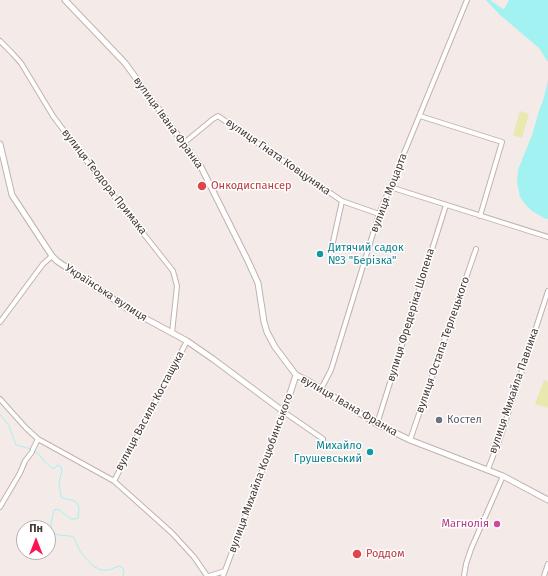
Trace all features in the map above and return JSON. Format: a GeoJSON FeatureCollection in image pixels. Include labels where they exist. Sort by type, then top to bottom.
{"type":"FeatureCollection","features":[{"type":"Feature","properties":{"kind":"street","name":"вулиця Івана Франка"},"geometry":{"type":"LineString","coordinates":[[65,0],[125,63],[203,170],[248,261],[259,287],[264,322],[270,337],[275,347],[296,375],[377,424],[410,440],[488,469],[548,500]]}},
{"type":"Feature","properties":{"kind":"street","name":"вулиця Моцарта"},"geometry":{"type":"LineString","coordinates":[[321,389],[331,370],[379,214],[467,0]]}},
{"type":"Feature","properties":{"kind":"street","name":"вулиця Теодора Примака"},"geometry":{"type":"LineString","coordinates":[[0,42],[20,63],[53,116],[97,175],[173,271],[177,286],[172,333]]}},
{"type":"Feature","properties":{"kind":"street","name":"вулиця Гната Ковцуняка"},"geometry":{"type":"LineString","coordinates":[[184,143],[213,118],[218,116],[342,201],[379,214]]}},
{"type":"Feature","properties":{"kind":"street"},"geometry":{"type":"LineString","coordinates":[[420,116],[502,142],[480,216]]}},
{"type":"Feature","properties":{"kind":"street","name":"Українська вулиця"},"geometry":{"type":"LineString","coordinates":[[0,144],[12,194],[52,256],[57,261],[128,309],[186,341],[213,359],[284,412]]}},
{"type":"Feature","properties":{"kind":"street"},"geometry":{"type":"LineString","coordinates":[[390,187],[446,206],[548,237]]}},
{"type":"Feature","properties":{"kind":"street"},"geometry":{"type":"LineString","coordinates":[[332,242],[342,201]]}},
{"type":"Feature","properties":{"kind":"street","name":"вулиця Фредеріка Шопена"},"geometry":{"type":"LineString","coordinates":[[377,424],[446,206]]}},
{"type":"Feature","properties":{"kind":"street","name":"вулиця Остапа Терлецького"},"geometry":{"type":"LineString","coordinates":[[410,440],[476,249]]}},
{"type":"Feature","properties":{"kind":"street"},"geometry":{"type":"LineString","coordinates":[[0,322],[43,264],[52,256]]}},
{"type":"Feature","properties":{"kind":"street","name":"вулиця Михайла Павлика"},"geometry":{"type":"LineString","coordinates":[[488,469],[500,438],[548,290]]}},
{"type":"Feature","properties":{"kind":"street","name":"вулиця Василя Костащука"},"geometry":{"type":"LineString","coordinates":[[114,481],[186,341]]}},
{"type":"Feature","properties":{"kind":"street","name":"вулиця Михайла Коцюбинського"},"geometry":{"type":"LineString","coordinates":[[223,576],[284,412],[296,375]]}},
{"type":"Feature","properties":{"kind":"street"},"geometry":{"type":"LineString","coordinates":[[0,398],[26,428],[38,439],[114,481],[172,533],[194,557],[208,576],[225,570]]}},
{"type":"Feature","properties":{"kind":"street"},"geometry":{"type":"LineString","coordinates":[[284,412],[323,439]]}},
{"type":"Feature","properties":{"kind":"street"},"geometry":{"type":"LineString","coordinates":[[0,507],[20,474],[38,439]]}},
{"type":"Feature","properties":{"kind":"street"},"geometry":{"type":"LineString","coordinates":[[464,576],[471,549],[503,476]]}},
{"type":"Feature","properties":{"kind":"street"},"geometry":{"type":"LineString","coordinates":[[544,576],[548,564]]}},
{"type":"Feature","properties":{"kind":"green space"},"geometry":{"type":"Polygon","coordinates":[[[520,111],[529,114],[522,138],[513,135],[520,111]]]}},
{"type":"Feature","properties":{"kind":"green space"},"geometry":{"type":"Polygon","coordinates":[[[544,380],[548,382],[548,408],[535,404],[544,380]]]}},
{"type":"Feature","properties":{"kind":"water"},"geometry":{"type":"Polygon","coordinates":[[[486,0],[490,0],[503,9],[509,0],[548,0],[548,62],[539,48],[500,15],[486,0]]]}},
{"type":"Feature","properties":{"kind":"water"},"geometry":{"type":"Polygon","coordinates":[[[548,80],[548,219],[546,219],[532,211],[525,204],[520,197],[517,182],[518,170],[532,135],[548,80]]]}},
{"type":"Feature","properties":{"kind":"waterway"},"geometry":{"type":"LineString","coordinates":[[0,414],[9,426],[16,445],[31,449]]}},
{"type":"Feature","properties":{"kind":"waterway"},"geometry":{"type":"LineString","coordinates":[[34,450],[53,469],[58,465],[61,467],[62,471],[59,482],[61,497],[75,501],[79,509],[78,518],[75,519],[71,519],[58,509],[54,510],[51,531],[58,535],[70,536],[74,538],[80,551],[95,567],[101,570],[109,570],[119,566],[123,568],[123,576]]}},
{"type":"Feature","properties":{"kind":"place","name":"Онкодиспансер"},"geometry":{"type":"Point","coordinates":[202,186]}},
{"type":"Feature","properties":{"kind":"place","name":"Дитячий садок №3 \"Берізка\""},"geometry":{"type":"Point","coordinates":[320,254]}},
{"type":"Feature","properties":{"kind":"place","name":"Костел"},"geometry":{"type":"Point","coordinates":[439,420]}},
{"type":"Feature","properties":{"kind":"place","name":"Михайло Грушевський"},"geometry":{"type":"Point","coordinates":[370,452]}},
{"type":"Feature","properties":{"kind":"place","name":"Магнолія"},"geometry":{"type":"Point","coordinates":[497,524]}},
{"type":"Feature","properties":{"kind":"place","name":"Роддом"},"geometry":{"type":"Point","coordinates":[357,554]}}]}
